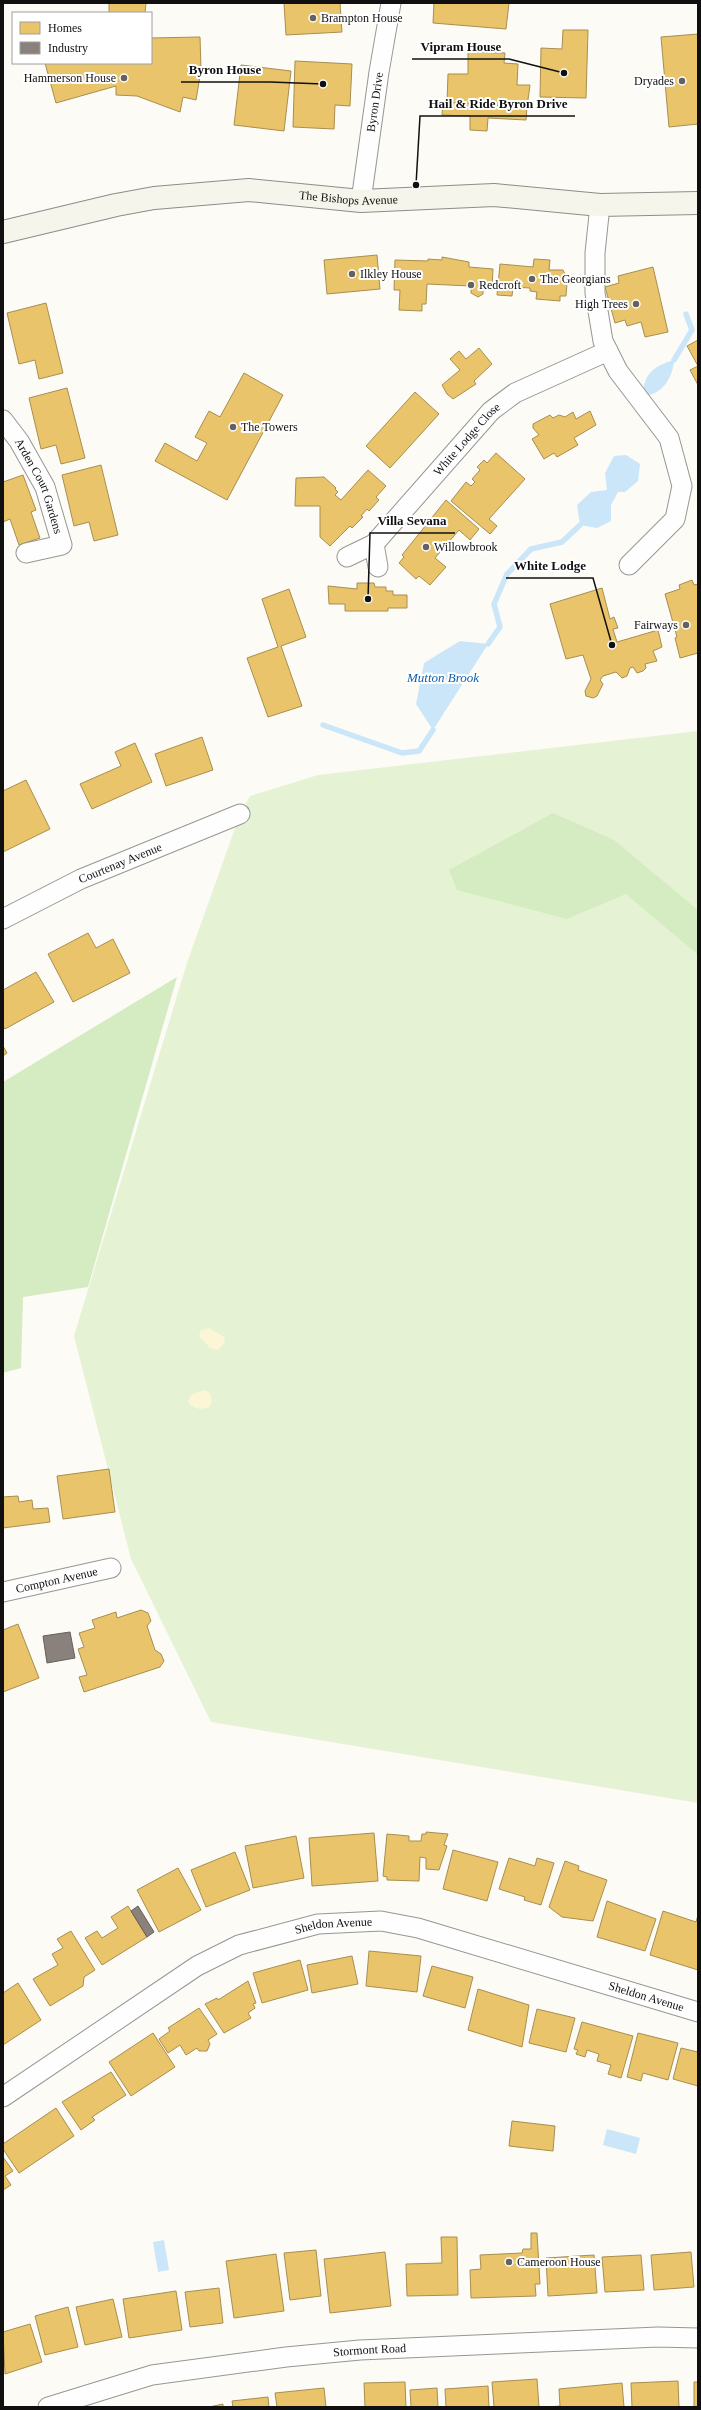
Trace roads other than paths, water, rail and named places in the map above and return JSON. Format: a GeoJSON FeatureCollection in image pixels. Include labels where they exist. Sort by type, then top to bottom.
{"type":"FeatureCollection","features":[{"type":"Feature","properties":{"kind":"street","name":"Byron Drive"},"geometry":{"type":"LineString","coordinates":[[361,201],[379,72],[391,3]]}},
{"type":"Feature","properties":{"kind":"street","name":"The Bishops Avenue"},"geometry":{"type":"LineString","coordinates":[[3,232],[116,205],[154,198],[241,191],[361,201],[494,195],[600,205],[698,204]]}},
{"type":"Feature","properties":{"kind":"street"},"geometry":{"type":"LineString","coordinates":[[600,205],[595,293],[603,341],[618,371],[630,389],[669,438],[682,486],[675,519],[629,565]]}},
{"type":"Feature","properties":{"kind":"street","name":"White Lodge Close"},"geometry":{"type":"LineString","coordinates":[[347,557],[374,544],[491,411],[516,393],[608,351]]}},
{"type":"Feature","properties":{"kind":"street","name":"Arden Court Gardens"},"geometry":{"type":"LineString","coordinates":[[3,420],[19,442],[45,487],[62,545],[26,553]]}},
{"type":"Feature","properties":{"kind":"street"},"geometry":{"type":"LineString","coordinates":[[374,544],[378,567]]}},
{"type":"Feature","properties":{"kind":"street","name":"Courtenay Avenue"},"geometry":{"type":"LineString","coordinates":[[3,919],[81,879],[240,814]]}},
{"type":"Feature","properties":{"kind":"street","name":"Compton Avenue"},"geometry":{"type":"LineString","coordinates":[[3,1592],[111,1568]]}},
{"type":"Feature","properties":{"kind":"street","name":"Sheldon Avenue"},"geometry":{"type":"LineString","coordinates":[[3,2097],[197,1966],[239,1945],[318,1924],[381,1921],[418,1928],[698,2012]]}},
{"type":"Feature","properties":{"kind":"street","name":"Stormont Road"},"geometry":{"type":"LineString","coordinates":[[48,2407],[152,2375],[286,2357],[360,2350],[658,2337],[698,2338]]}},
{"type":"Feature","properties":{"kind":"water"},"geometry":{"type":"Polygon","coordinates":[[[674,360],[669,379],[661,389],[650,395],[643,396],[645,382],[651,372],[655,368],[674,360]]]}},
{"type":"Feature","properties":{"kind":"water"},"geometry":{"type":"Polygon","coordinates":[[[626,455],[640,464],[638,481],[625,492],[618,492],[611,505],[611,521],[597,528],[580,525],[577,505],[591,492],[607,490],[605,473],[614,456],[626,455]]]}},
{"type":"Feature","properties":{"kind":"water","name":"Mutton Brook"},"geometry":{"type":"Polygon","coordinates":[[[460,641],[488,644],[433,730],[416,704],[424,663],[460,641]]]}},
{"type":"Feature","properties":{"kind":"water"},"geometry":{"type":"Polygon","coordinates":[[[607,2129],[640,2138],[636,2154],[603,2145],[607,2129]]]}},
{"type":"Feature","properties":{"kind":"water"},"geometry":{"type":"Polygon","coordinates":[[[164,2240],[169,2270],[158,2272],[153,2242],[164,2240]]]}},
{"type":"Feature","properties":{"kind":"waterway","name":"Mutton Brook"},"geometry":{"type":"LineString","coordinates":[[674,360],[692,330],[686,314]]}},
{"type":"Feature","properties":{"kind":"waterway","name":"Mutton Brook"},"geometry":{"type":"LineString","coordinates":[[488,644],[500,627],[494,604],[507,574],[531,549],[562,542],[580,525]]}},
{"type":"Feature","properties":{"kind":"waterway"},"geometry":{"type":"LineString","coordinates":[[323,725],[402,753],[419,751],[433,730]]}},
{"type":"Feature","properties":{"kind":"place","name":"Brampton House"},"geometry":{"type":"Point","coordinates":[313,18]}},
{"type":"Feature","properties":{"kind":"place","name":"Vipram House"},"geometry":{"type":"Point","coordinates":[564,73]}},
{"type":"Feature","properties":{"kind":"place","name":"Hammerson House"},"geometry":{"type":"Point","coordinates":[124,78]}},
{"type":"Feature","properties":{"kind":"place","name":"Dryades"},"geometry":{"type":"Point","coordinates":[682,81]}},
{"type":"Feature","properties":{"kind":"place","name":"Byron House"},"geometry":{"type":"Point","coordinates":[323,84]}},
{"type":"Feature","properties":{"kind":"place","name":"Hail & Ride Byron Drive"},"geometry":{"type":"Point","coordinates":[416,185]}},
{"type":"Feature","properties":{"kind":"place","name":"Ilkley House"},"geometry":{"type":"Point","coordinates":[352,274]}},
{"type":"Feature","properties":{"kind":"place","name":"The Georgians"},"geometry":{"type":"Point","coordinates":[532,279]}},
{"type":"Feature","properties":{"kind":"place","name":"Redcroft"},"geometry":{"type":"Point","coordinates":[471,285]}},
{"type":"Feature","properties":{"kind":"place","name":"High Trees"},"geometry":{"type":"Point","coordinates":[636,304]}},
{"type":"Feature","properties":{"kind":"place","name":"The Towers"},"geometry":{"type":"Point","coordinates":[233,427]}},
{"type":"Feature","properties":{"kind":"place","name":"Willowbrook"},"geometry":{"type":"Point","coordinates":[426,547]}},
{"type":"Feature","properties":{"kind":"place","name":"Villa Sevana"},"geometry":{"type":"Point","coordinates":[368,599]}},
{"type":"Feature","properties":{"kind":"place","name":"Fairways"},"geometry":{"type":"Point","coordinates":[686,625]}},
{"type":"Feature","properties":{"kind":"place","name":"White Lodge"},"geometry":{"type":"Point","coordinates":[612,645]}},
{"type":"Feature","properties":{"kind":"place","name":"Cameroon House"},"geometry":{"type":"Point","coordinates":[509,2262]}}]}
